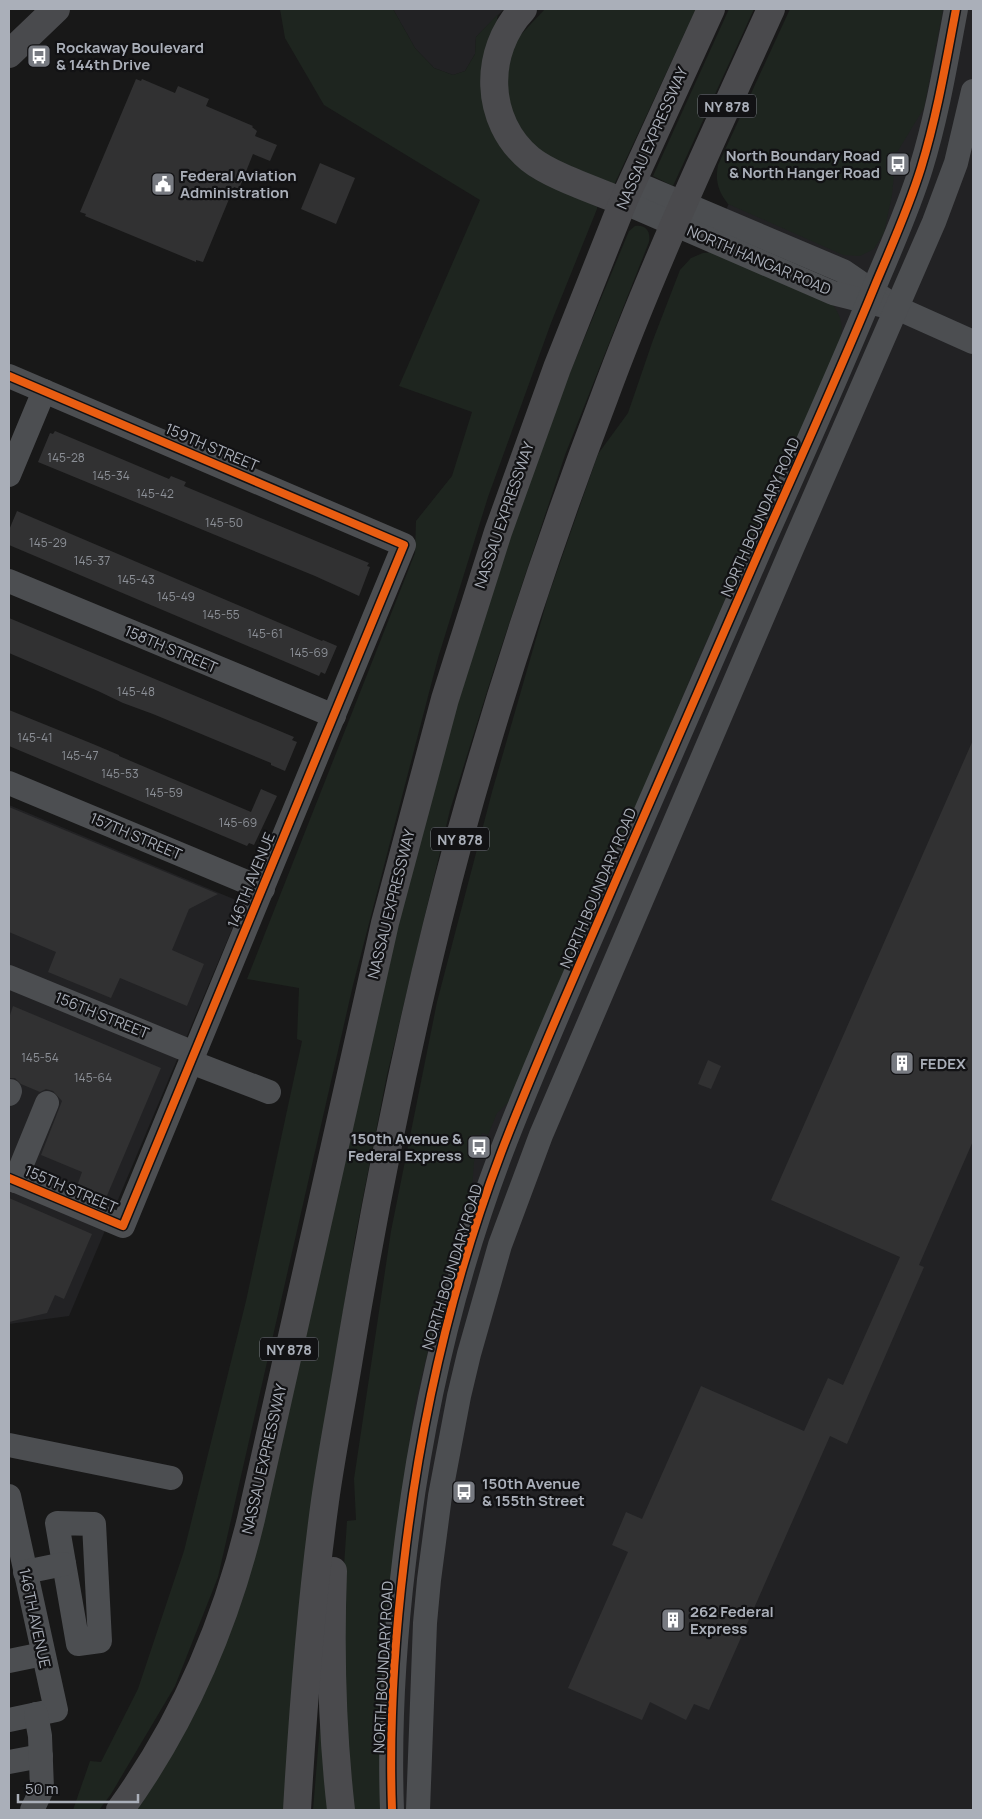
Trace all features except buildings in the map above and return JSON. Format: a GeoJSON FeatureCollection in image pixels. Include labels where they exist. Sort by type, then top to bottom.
{"type":"FeatureCollection","features":[{"type":"Feature","properties":{"kind":"highway"},"geometry":{"type":"LineString","coordinates":[[522,9],[507,29],[496,58],[495,91],[497,105],[506,127],[518,146],[530,159],[544,168],[628,192]]}},
{"type":"Feature","properties":{"kind":"highway","name":"NASSAU EXPRESSWAY"},"geometry":{"type":"LineString","coordinates":[[120,1810],[154,1760],[182,1709],[210,1647],[236,1574],[255,1500],[367,998],[429,754],[479,589],[520,468],[564,350],[628,192],[711,9]]}},
{"type":"Feature","properties":{"kind":"highway","name":"NY 878"},"geometry":{"type":"LineString","coordinates":[[297,1810],[304,1700],[330,1469],[381,1177],[405,1063],[445,894],[475,782],[512,662],[564,506],[616,366],[678,214],[771,9]]}},
{"type":"Feature","properties":{"kind":"highway"},"geometry":{"type":"LineString","coordinates":[[342,1810],[333,1699],[332,1614],[337,1499],[350,1355]]}},
{"type":"Feature","properties":{"kind":"main road"},"geometry":{"type":"LineString","coordinates":[[9,54],[56,9]]}},
{"type":"Feature","properties":{"kind":"street","name":"NORTH BOUNDARY ROAD"},"geometry":{"type":"LineString","coordinates":[[392,1810],[390,1753],[392,1687],[401,1581],[411,1504],[425,1416],[433,1380],[480,1213],[500,1156],[575,977],[871,297],[921,169],[937,110],[956,9]]}},
{"type":"Feature","properties":{"kind":"street"},"geometry":{"type":"LineString","coordinates":[[418,1810],[425,1623],[440,1496],[465,1370],[500,1245],[527,1170],[553,1108],[946,192],[963,136],[973,92]]}},
{"type":"Feature","properties":{"kind":"street","name":"NORTH HANGAR ROAD"},"geometry":{"type":"LineString","coordinates":[[628,192],[678,214],[842,271],[871,297],[973,342]]}},
{"type":"Feature","properties":{"kind":"street","name":"159TH STREET"},"geometry":{"type":"LineString","coordinates":[[9,376],[404,544]]}},
{"type":"Feature","properties":{"kind":"street"},"geometry":{"type":"LineString","coordinates":[[9,475],[44,391]]}},
{"type":"Feature","properties":{"kind":"street","name":"146TH AVENUE"},"geometry":{"type":"LineString","coordinates":[[123,1226],[404,544]]}},
{"type":"Feature","properties":{"kind":"street","name":"158TH STREET"},"geometry":{"type":"LineString","coordinates":[[9,581],[334,716]]}},
{"type":"Feature","properties":{"kind":"street","name":"157TH STREET"},"geometry":{"type":"LineString","coordinates":[[9,783],[263,889]]}},
{"type":"Feature","properties":{"kind":"street","name":"156TH STREET"},"geometry":{"type":"LineString","coordinates":[[9,977],[269,1092]]}},
{"type":"Feature","properties":{"kind":"street"},"geometry":{"type":"LineString","coordinates":[[12,1179],[47,1103]]}},
{"type":"Feature","properties":{"kind":"street","name":"155TH STREET"},"geometry":{"type":"LineString","coordinates":[[12,1179],[123,1226]]}},
{"type":"Feature","properties":{"kind":"street"},"geometry":{"type":"LineString","coordinates":[[9,1445],[171,1478]]}},
{"type":"Feature","properties":{"kind":"street","name":"146TH AVENUE"},"geometry":{"type":"LineString","coordinates":[[9,1496],[12,1529],[25,1572],[44,1654],[46,1712],[40,1736],[42,1789],[32,1810]]}},
{"type":"Feature","properties":{"kind":"street"},"geometry":{"type":"LineString","coordinates":[[56,1523],[94,1524],[100,1641],[78,1644],[64,1564],[56,1523]]}},
{"type":"Feature","properties":{"kind":"street"},"geometry":{"type":"LineString","coordinates":[[25,1572],[64,1564]]}},
{"type":"Feature","properties":{"kind":"street"},"geometry":{"type":"LineString","coordinates":[[9,1661],[44,1654]]}},
{"type":"Feature","properties":{"kind":"street"},"geometry":{"type":"LineString","coordinates":[[9,1720],[46,1712]]}},
{"type":"Feature","properties":{"kind":"street"},"geometry":{"type":"LineString","coordinates":[[9,1762],[40,1756]]}},
{"type":"Feature","properties":{"kind":"shaded area"},"geometry":{"type":"Polygon","coordinates":[[[280,9],[393,9],[415,48],[434,68],[453,75],[465,71],[475,54],[476,37],[498,14],[484,82],[504,148],[597,204],[597,209],[551,323],[488,497],[438,658],[353,985],[218,1577],[175,1686],[111,1794],[99,1810],[73,1810],[90,1761],[101,1762],[138,1689],[184,1551],[246,1301],[302,1041],[297,1039],[299,988],[247,979],[415,553],[416,521],[452,476],[472,412],[399,386],[480,200],[324,105],[285,38],[280,9]]]}},
{"type":"Feature","properties":{"kind":"shaded area"},"geometry":{"type":"Polygon","coordinates":[[[393,9],[504,9],[476,37],[475,54],[465,71],[453,75],[434,68],[415,48],[393,9]]]}},
{"type":"Feature","properties":{"kind":"shaded area"},"geometry":{"type":"Polygon","coordinates":[[[545,9],[696,9],[614,185],[554,160],[524,142],[506,105],[500,70],[513,43],[545,9]]]}},
{"type":"Feature","properties":{"kind":"shaded area"},"geometry":{"type":"Polygon","coordinates":[[[729,9],[754,9],[673,186],[653,176],[729,9]]]}},
{"type":"Feature","properties":{"kind":"shaded area"},"geometry":{"type":"Polygon","coordinates":[[[790,9],[943,9],[924,108],[896,154],[892,195],[884,233],[874,249],[860,256],[843,255],[728,204],[718,186],[718,165],[790,9]]]}},
{"type":"Feature","properties":{"kind":"shaded area"},"geometry":{"type":"Polygon","coordinates":[[[818,9],[973,9],[973,1810],[362,1810],[374,1469],[684,309],[735,189],[818,9]]]}},
{"type":"Feature","properties":{"kind":"shaded area"},"geometry":{"type":"Polygon","coordinates":[[[635,226],[642,226],[647,229],[649,242],[565,455],[494,669],[450,810],[387,1075],[355,1238],[329,1398],[287,1810],[133,1810],[235,1619],[415,845],[494,584],[547,428],[629,231],[635,226]]]}},
{"type":"Feature","properties":{"kind":"shaded area"},"geometry":{"type":"Polygon","coordinates":[[[716,252],[829,299],[838,313],[842,325],[841,338],[836,354],[697,662],[516,1095],[497,1113],[488,1135],[482,1133],[474,1162],[472,1190],[436,1303],[439,1305],[415,1404],[399,1511],[383,1656],[384,1810],[354,1810],[345,1714],[343,1582],[347,1521],[356,1520],[354,1479],[391,1231],[437,1002],[492,792],[548,597],[598,454],[628,413],[680,270],[691,258],[703,253],[716,252]]]}},
{"type":"Feature","properties":{"kind":"shaded area"},"geometry":{"type":"Polygon","coordinates":[[[9,805],[243,903],[69,1316],[9,1324],[9,805]]]}},
{"type":"Feature","properties":{"kind":"shaded area"},"geometry":{"type":"Polygon","coordinates":[[[323,1689],[335,1810],[313,1810],[323,1689]]]}},
{"type":"Feature","properties":{"kind":"cycle path"},"geometry":{"type":"LineString","coordinates":[[392,1810],[391,1748],[395,1655],[400,1593],[411,1510],[419,1458],[440,1355],[467,1253],[501,1153],[542,1050],[836,379],[906,212],[932,129],[956,9]]}},
{"type":"Feature","properties":{"kind":"cycle path"},"geometry":{"type":"LineString","coordinates":[[9,376],[404,545],[123,1226],[9,1178]]}},
{"type":"Feature","properties":{"kind":"place","name":"Rockaway Boulevard & 144th Drive"},"geometry":{"type":"Point","coordinates":[39,56]}},
{"type":"Feature","properties":{"kind":"place","name":"North Boundary Road & North Hanger Road"},"geometry":{"type":"Point","coordinates":[898,164]}},
{"type":"Feature","properties":{"kind":"place","name":"Federal Aviation Administration"},"geometry":{"type":"Point","coordinates":[163,184]}},
{"type":"Feature","properties":{"kind":"place","name":"FEDEX"},"geometry":{"type":"Point","coordinates":[902,1063]}},
{"type":"Feature","properties":{"kind":"place","name":"150th Avenue & Federal Express"},"geometry":{"type":"Point","coordinates":[479,1147]}},
{"type":"Feature","properties":{"kind":"place","name":"150th Avenue & 155th Street"},"geometry":{"type":"Point","coordinates":[464,1492]}},
{"type":"Feature","properties":{"kind":"place","name":"262 Federal Express"},"geometry":{"type":"Point","coordinates":[673,1620]}}]}
